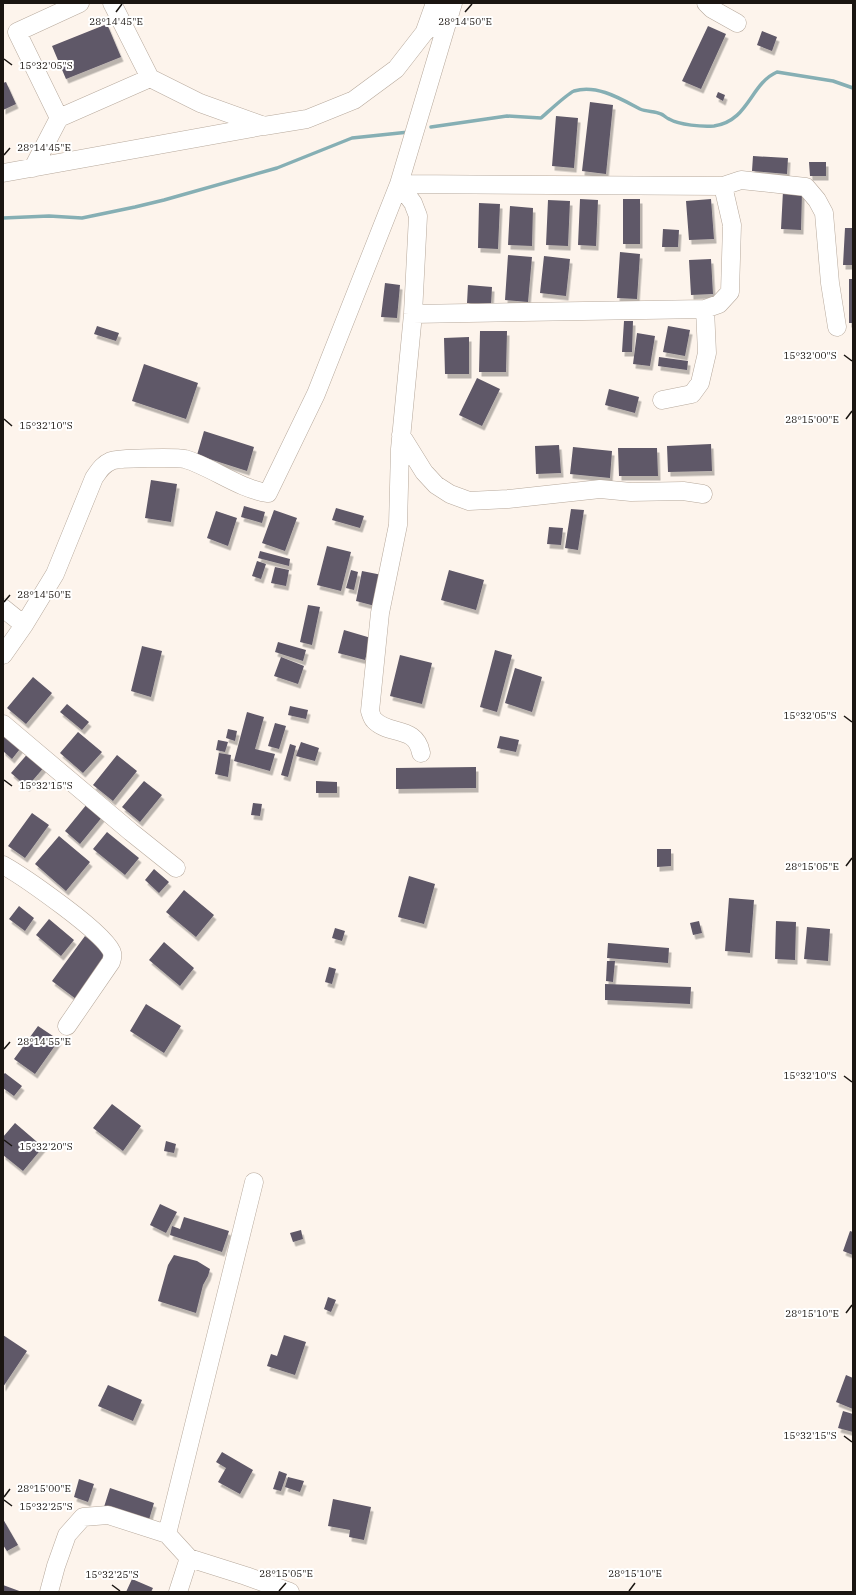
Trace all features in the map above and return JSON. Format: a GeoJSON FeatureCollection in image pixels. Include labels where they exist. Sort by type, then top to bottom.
{"type":"FeatureCollection","features":[{"type":"Feature","properties":{"kind":"street"},"geometry":{"type":"LineString","coordinates":[[59,118],[10,31],[80,3]]}},
{"type":"Feature","properties":{"kind":"street"},"geometry":{"type":"LineString","coordinates":[[112,3],[150,78],[200,103],[264,126]]}},
{"type":"Feature","properties":{"kind":"street"},"geometry":{"type":"LineString","coordinates":[[424,33],[435,3]]}},
{"type":"Feature","properties":{"kind":"street"},"geometry":{"type":"LineString","coordinates":[[706,3],[712,9],[737,23]]}},
{"type":"Feature","properties":{"kind":"street"},"geometry":{"type":"LineString","coordinates":[[3,173],[307,119],[354,100],[396,69],[424,33],[453,5]]}},
{"type":"Feature","properties":{"kind":"street"},"geometry":{"type":"LineString","coordinates":[[3,655],[24,625],[55,574],[94,478],[102,466],[112,460],[128,458],[184,459],[253,490],[268,493],[316,394],[399,184],[453,5]]}},
{"type":"Feature","properties":{"kind":"street"},"geometry":{"type":"LineString","coordinates":[[33,168],[59,118],[150,78]]}},
{"type":"Feature","properties":{"kind":"street"},"geometry":{"type":"LineString","coordinates":[[399,184],[723,186],[741,180],[806,187],[818,200],[824,213],[830,283],[837,326]]}},
{"type":"Feature","properties":{"kind":"street"},"geometry":{"type":"LineString","coordinates":[[399,184],[413,203],[418,216],[413,314],[401,435],[398,525],[380,613],[370,711],[374,720],[382,726],[404,732],[414,738],[421,753]]}},
{"type":"Feature","properties":{"kind":"street"},"geometry":{"type":"LineString","coordinates":[[413,314],[705,309],[719,304],[730,292],[732,225],[723,186]]}},
{"type":"Feature","properties":{"kind":"street"},"geometry":{"type":"LineString","coordinates":[[662,400],[692,394],[700,384],[707,353],[705,309]]}},
{"type":"Feature","properties":{"kind":"street"},"geometry":{"type":"LineString","coordinates":[[401,435],[424,472],[436,485],[450,494],[469,501],[508,499],[600,489],[631,492],[683,491],[703,494]]}},
{"type":"Feature","properties":{"kind":"street"},"geometry":{"type":"LineString","coordinates":[[3,608],[24,625]]}},
{"type":"Feature","properties":{"kind":"street"},"geometry":{"type":"LineString","coordinates":[[3,724],[176,868]]}},
{"type":"Feature","properties":{"kind":"street"},"geometry":{"type":"LineString","coordinates":[[3,865],[73,914],[107,943],[113,952],[111,962],[67,1026]]}},
{"type":"Feature","properties":{"kind":"street"},"geometry":{"type":"LineString","coordinates":[[167,1534],[254,1182]]}},
{"type":"Feature","properties":{"kind":"street"},"geometry":{"type":"LineString","coordinates":[[49,1592],[56,1566],[67,1536],[83,1517],[108,1515],[167,1534],[189,1558],[290,1592]]}},
{"type":"Feature","properties":{"kind":"street"},"geometry":{"type":"LineString","coordinates":[[178,1592],[189,1558]]}},
{"type":"Feature","properties":{"kind":"building"},"geometry":{"type":"Polygon","coordinates":[[[107,24],[121,57],[66,79],[52,46],[107,24]]]}},
{"type":"Feature","properties":{"kind":"building"},"geometry":{"type":"Polygon","coordinates":[[[708,26],[726,34],[701,89],[682,81],[708,26]]]}},
{"type":"Feature","properties":{"kind":"building"},"geometry":{"type":"Polygon","coordinates":[[[762,31],[777,37],[772,51],[757,45],[762,31]]]}},
{"type":"Feature","properties":{"kind":"building"},"geometry":{"type":"Polygon","coordinates":[[[6,82],[16,104],[3,110],[3,83],[6,82]]]}},
{"type":"Feature","properties":{"kind":"building"},"geometry":{"type":"Polygon","coordinates":[[[718,92],[725,95],[723,101],[716,97],[718,92]]]}},
{"type":"Feature","properties":{"kind":"building"},"geometry":{"type":"Polygon","coordinates":[[[590,102],[613,105],[606,174],[582,171],[590,102]]]}},
{"type":"Feature","properties":{"kind":"building"},"geometry":{"type":"Polygon","coordinates":[[[556,116],[578,118],[574,168],[552,166],[556,116]]]}},
{"type":"Feature","properties":{"kind":"building"},"geometry":{"type":"Polygon","coordinates":[[[753,156],[788,158],[787,174],[752,171],[753,156]]]}},
{"type":"Feature","properties":{"kind":"building"},"geometry":{"type":"Polygon","coordinates":[[[809,162],[826,162],[826,176],[810,176],[809,162]]]}},
{"type":"Feature","properties":{"kind":"building"},"geometry":{"type":"Polygon","coordinates":[[[783,191],[802,192],[801,230],[781,229],[783,191]]]}},
{"type":"Feature","properties":{"kind":"building"},"geometry":{"type":"Polygon","coordinates":[[[580,199],[598,200],[596,246],[578,245],[580,199]]]}},
{"type":"Feature","properties":{"kind":"building"},"geometry":{"type":"Polygon","coordinates":[[[623,199],[640,199],[640,244],[623,244],[623,199]]]}},
{"type":"Feature","properties":{"kind":"building"},"geometry":{"type":"Polygon","coordinates":[[[711,199],[714,239],[689,240],[686,201],[711,199]]]}},
{"type":"Feature","properties":{"kind":"building"},"geometry":{"type":"Polygon","coordinates":[[[548,200],[570,201],[568,246],[546,245],[548,200]]]}},
{"type":"Feature","properties":{"kind":"building"},"geometry":{"type":"Polygon","coordinates":[[[479,203],[500,204],[498,249],[478,248],[479,203]]]}},
{"type":"Feature","properties":{"kind":"building"},"geometry":{"type":"Polygon","coordinates":[[[510,206],[533,208],[532,246],[508,245],[510,206]]]}},
{"type":"Feature","properties":{"kind":"building"},"geometry":{"type":"Polygon","coordinates":[[[845,228],[853,228],[853,265],[843,265],[845,228]]]}},
{"type":"Feature","properties":{"kind":"building"},"geometry":{"type":"Polygon","coordinates":[[[663,229],[679,230],[678,247],[662,247],[663,229]]]}},
{"type":"Feature","properties":{"kind":"building"},"geometry":{"type":"Polygon","coordinates":[[[620,252],[640,254],[637,299],[617,298],[620,252]]]}},
{"type":"Feature","properties":{"kind":"building"},"geometry":{"type":"Polygon","coordinates":[[[508,255],[532,257],[528,302],[505,300],[508,255]]]}},
{"type":"Feature","properties":{"kind":"building"},"geometry":{"type":"Polygon","coordinates":[[[544,256],[570,259],[566,296],[540,293],[544,256]]]}},
{"type":"Feature","properties":{"kind":"building"},"geometry":{"type":"Polygon","coordinates":[[[711,259],[713,294],[691,295],[689,260],[711,259]]]}},
{"type":"Feature","properties":{"kind":"building"},"geometry":{"type":"Polygon","coordinates":[[[849,279],[853,279],[853,323],[849,323],[849,279]]]}},
{"type":"Feature","properties":{"kind":"building"},"geometry":{"type":"Polygon","coordinates":[[[385,283],[400,285],[397,318],[381,317],[385,283]]]}},
{"type":"Feature","properties":{"kind":"building"},"geometry":{"type":"Polygon","coordinates":[[[468,285],[492,287],[491,305],[467,303],[468,285]]]}},
{"type":"Feature","properties":{"kind":"building"},"geometry":{"type":"Polygon","coordinates":[[[624,321],[633,321],[632,352],[622,352],[624,321]]]}},
{"type":"Feature","properties":{"kind":"building"},"geometry":{"type":"Polygon","coordinates":[[[97,326],[119,333],[116,341],[94,334],[97,326]]]}},
{"type":"Feature","properties":{"kind":"building"},"geometry":{"type":"Polygon","coordinates":[[[668,326],[690,330],[685,356],[663,352],[668,326]]]}},
{"type":"Feature","properties":{"kind":"building"},"geometry":{"type":"Polygon","coordinates":[[[480,331],[507,331],[506,372],[479,372],[480,331]]]}},
{"type":"Feature","properties":{"kind":"building"},"geometry":{"type":"Polygon","coordinates":[[[637,333],[655,336],[650,366],[633,364],[637,333]]]}},
{"type":"Feature","properties":{"kind":"building"},"geometry":{"type":"Polygon","coordinates":[[[469,337],[469,374],[445,374],[444,338],[469,337]]]}},
{"type":"Feature","properties":{"kind":"building"},"geometry":{"type":"Polygon","coordinates":[[[659,357],[688,361],[687,370],[658,366],[659,357]]]}},
{"type":"Feature","properties":{"kind":"building"},"geometry":{"type":"Polygon","coordinates":[[[144,364],[198,383],[186,419],[132,401],[144,364]]]}},
{"type":"Feature","properties":{"kind":"building"},"geometry":{"type":"Polygon","coordinates":[[[477,378],[500,389],[482,426],[459,415],[477,378]]]}},
{"type":"Feature","properties":{"kind":"building"},"geometry":{"type":"Polygon","coordinates":[[[609,389],[639,397],[635,413],[605,405],[609,389]]]}},
{"type":"Feature","properties":{"kind":"building"},"geometry":{"type":"Polygon","coordinates":[[[204,431],[254,447],[247,471],[197,455],[204,431]]]}},
{"type":"Feature","properties":{"kind":"building"},"geometry":{"type":"Polygon","coordinates":[[[711,444],[712,471],[668,472],[667,446],[711,444]]]}},
{"type":"Feature","properties":{"kind":"building"},"geometry":{"type":"Polygon","coordinates":[[[559,445],[561,473],[536,474],[535,446],[559,445]]]}},
{"type":"Feature","properties":{"kind":"building"},"geometry":{"type":"Polygon","coordinates":[[[573,447],[612,451],[610,478],[570,474],[573,447]]]}},
{"type":"Feature","properties":{"kind":"building"},"geometry":{"type":"Polygon","coordinates":[[[618,448],[657,448],[658,476],[619,476],[618,448]]]}},
{"type":"Feature","properties":{"kind":"building"},"geometry":{"type":"Polygon","coordinates":[[[151,480],[177,484],[171,522],[145,518],[151,480]]]}},
{"type":"Feature","properties":{"kind":"building"},"geometry":{"type":"Polygon","coordinates":[[[244,506],[265,512],[262,523],[241,517],[244,506]]]}},
{"type":"Feature","properties":{"kind":"building"},"geometry":{"type":"Polygon","coordinates":[[[336,508],[364,516],[360,528],[332,520],[336,508]]]}},
{"type":"Feature","properties":{"kind":"building"},"geometry":{"type":"Polygon","coordinates":[[[571,509],[584,510],[578,550],[565,548],[571,509]]]}},
{"type":"Feature","properties":{"kind":"building"},"geometry":{"type":"Polygon","coordinates":[[[274,510],[297,518],[285,551],[262,543],[274,510]]]}},
{"type":"Feature","properties":{"kind":"building"},"geometry":{"type":"Polygon","coordinates":[[[216,511],[237,518],[228,546],[207,538],[216,511]]]}},
{"type":"Feature","properties":{"kind":"building"},"geometry":{"type":"Polygon","coordinates":[[[549,527],[563,528],[561,545],[547,544],[549,527]]]}},
{"type":"Feature","properties":{"kind":"building"},"geometry":{"type":"Polygon","coordinates":[[[327,546],[351,552],[341,591],[317,585],[327,546]]]}},
{"type":"Feature","properties":{"kind":"building"},"geometry":{"type":"Polygon","coordinates":[[[260,551],[290,559],[289,566],[258,558],[260,551]]]}},
{"type":"Feature","properties":{"kind":"building"},"geometry":{"type":"Polygon","coordinates":[[[257,561],[266,564],[261,579],[252,576],[257,561]]]}},
{"type":"Feature","properties":{"kind":"building"},"geometry":{"type":"Polygon","coordinates":[[[275,567],[289,570],[286,586],[271,583],[275,567]]]}},
{"type":"Feature","properties":{"kind":"building"},"geometry":{"type":"Polygon","coordinates":[[[351,570],[358,572],[354,590],[346,588],[351,570]]]}},
{"type":"Feature","properties":{"kind":"building"},"geometry":{"type":"Polygon","coordinates":[[[449,570],[484,580],[476,610],[441,600],[449,570]]]}},
{"type":"Feature","properties":{"kind":"building"},"geometry":{"type":"Polygon","coordinates":[[[362,571],[382,575],[375,606],[356,601],[362,571]]]}},
{"type":"Feature","properties":{"kind":"building"},"geometry":{"type":"Polygon","coordinates":[[[308,605],[320,607],[312,645],[300,642],[308,605]]]}},
{"type":"Feature","properties":{"kind":"building"},"geometry":{"type":"Polygon","coordinates":[[[344,630],[371,638],[365,660],[338,653],[344,630]]]}},
{"type":"Feature","properties":{"kind":"building"},"geometry":{"type":"Polygon","coordinates":[[[278,642],[306,650],[303,661],[275,652],[278,642]]]}},
{"type":"Feature","properties":{"kind":"building"},"geometry":{"type":"Polygon","coordinates":[[[142,646],[162,651],[151,697],[131,691],[142,646]]]}},
{"type":"Feature","properties":{"kind":"building"},"geometry":{"type":"Polygon","coordinates":[[[495,650],[512,655],[497,712],[480,707],[495,650]]]}},
{"type":"Feature","properties":{"kind":"building"},"geometry":{"type":"Polygon","coordinates":[[[400,655],[432,663],[422,704],[390,696],[400,655]]]}},
{"type":"Feature","properties":{"kind":"building"},"geometry":{"type":"Polygon","coordinates":[[[281,657],[304,666],[298,684],[274,676],[281,657]]]}},
{"type":"Feature","properties":{"kind":"building"},"geometry":{"type":"Polygon","coordinates":[[[515,668],[542,677],[532,712],[505,703],[515,668]]]}},
{"type":"Feature","properties":{"kind":"building"},"geometry":{"type":"Polygon","coordinates":[[[33,677],[52,693],[26,724],[7,708],[33,677]]]}},
{"type":"Feature","properties":{"kind":"building"},"geometry":{"type":"Polygon","coordinates":[[[67,704],[89,722],[82,730],[60,712],[67,704]]]}},
{"type":"Feature","properties":{"kind":"building"},"geometry":{"type":"Polygon","coordinates":[[[290,706],[308,710],[306,719],[288,715],[290,706]]]}},
{"type":"Feature","properties":{"kind":"building"},"geometry":{"type":"Polygon","coordinates":[[[247,712],[264,717],[255,749],[275,754],[270,771],[234,761],[247,712]]]}},
{"type":"Feature","properties":{"kind":"building"},"geometry":{"type":"Polygon","coordinates":[[[275,723],[286,726],[279,749],[268,746],[275,723]]]}},
{"type":"Feature","properties":{"kind":"building"},"geometry":{"type":"Polygon","coordinates":[[[3,728],[23,745],[12,759],[3,751],[3,728]]]}},
{"type":"Feature","properties":{"kind":"building"},"geometry":{"type":"Polygon","coordinates":[[[228,729],[237,731],[235,741],[226,738],[228,729]]]}},
{"type":"Feature","properties":{"kind":"building"},"geometry":{"type":"Polygon","coordinates":[[[78,732],[102,752],[83,773],[60,753],[78,732]]]}},
{"type":"Feature","properties":{"kind":"building"},"geometry":{"type":"Polygon","coordinates":[[[500,736],[519,740],[516,752],[497,748],[500,736]]]}},
{"type":"Feature","properties":{"kind":"building"},"geometry":{"type":"Polygon","coordinates":[[[218,740],[228,742],[225,752],[216,750],[218,740]]]}},
{"type":"Feature","properties":{"kind":"building"},"geometry":{"type":"Polygon","coordinates":[[[301,742],[319,748],[315,761],[296,756],[301,742]]]}},
{"type":"Feature","properties":{"kind":"building"},"geometry":{"type":"Polygon","coordinates":[[[290,744],[296,746],[288,777],[281,775],[290,744]]]}},
{"type":"Feature","properties":{"kind":"building"},"geometry":{"type":"Polygon","coordinates":[[[30,751],[46,765],[27,787],[11,773],[30,751]]]}},
{"type":"Feature","properties":{"kind":"building"},"geometry":{"type":"Polygon","coordinates":[[[219,753],[231,755],[228,777],[215,774],[219,753]]]}},
{"type":"Feature","properties":{"kind":"building"},"geometry":{"type":"Polygon","coordinates":[[[117,755],[137,771],[113,801],[93,785],[117,755]]]}},
{"type":"Feature","properties":{"kind":"building"},"geometry":{"type":"Polygon","coordinates":[[[476,767],[476,788],[396,789],[396,768],[476,767]]]}},
{"type":"Feature","properties":{"kind":"building"},"geometry":{"type":"Polygon","coordinates":[[[144,781],[162,795],[140,822],[122,807],[144,781]]]}},
{"type":"Feature","properties":{"kind":"building"},"geometry":{"type":"Polygon","coordinates":[[[316,781],[337,782],[337,793],[316,793],[316,781]]]}},
{"type":"Feature","properties":{"kind":"building"},"geometry":{"type":"Polygon","coordinates":[[[253,803],[262,804],[260,816],[251,815],[253,803]]]}},
{"type":"Feature","properties":{"kind":"building"},"geometry":{"type":"Polygon","coordinates":[[[87,804],[103,816],[80,844],[65,831],[87,804]]]}},
{"type":"Feature","properties":{"kind":"building"},"geometry":{"type":"Polygon","coordinates":[[[32,813],[49,825],[25,858],[8,846],[32,813]]]}},
{"type":"Feature","properties":{"kind":"building"},"geometry":{"type":"Polygon","coordinates":[[[107,832],[139,858],[125,875],[93,849],[107,832]]]}},
{"type":"Feature","properties":{"kind":"building"},"geometry":{"type":"Polygon","coordinates":[[[59,836],[90,862],[66,891],[35,864],[59,836]]]}},
{"type":"Feature","properties":{"kind":"building"},"geometry":{"type":"Polygon","coordinates":[[[657,849],[671,849],[671,866],[657,867],[657,849]]]}},
{"type":"Feature","properties":{"kind":"building"},"geometry":{"type":"Polygon","coordinates":[[[154,869],[169,882],[159,893],[145,880],[154,869]]]}},
{"type":"Feature","properties":{"kind":"building"},"geometry":{"type":"Polygon","coordinates":[[[409,876],[435,884],[424,924],[398,917],[409,876]]]}},
{"type":"Feature","properties":{"kind":"building"},"geometry":{"type":"Polygon","coordinates":[[[184,890],[214,915],[196,937],[166,912],[184,890]]]}},
{"type":"Feature","properties":{"kind":"building"},"geometry":{"type":"Polygon","coordinates":[[[729,898],[754,900],[750,953],[725,951],[729,898]]]}},
{"type":"Feature","properties":{"kind":"building"},"geometry":{"type":"Polygon","coordinates":[[[19,906],[34,918],[25,931],[9,919],[19,906]]]}},
{"type":"Feature","properties":{"kind":"building"},"geometry":{"type":"Polygon","coordinates":[[[49,919],[74,940],[61,956],[36,935],[49,919]]]}},
{"type":"Feature","properties":{"kind":"building"},"geometry":{"type":"Polygon","coordinates":[[[699,921],[702,933],[693,935],[690,923],[699,921]]]}},
{"type":"Feature","properties":{"kind":"building"},"geometry":{"type":"Polygon","coordinates":[[[776,921],[796,922],[795,960],[775,959],[776,921]]]}},
{"type":"Feature","properties":{"kind":"building"},"geometry":{"type":"Polygon","coordinates":[[[807,927],[830,929],[828,961],[804,959],[807,927]]]}},
{"type":"Feature","properties":{"kind":"building"},"geometry":{"type":"Polygon","coordinates":[[[335,928],[345,931],[342,941],[332,938],[335,928]]]}},
{"type":"Feature","properties":{"kind":"building"},"geometry":{"type":"Polygon","coordinates":[[[85,936],[109,954],[76,999],[52,981],[85,936]]]}},
{"type":"Feature","properties":{"kind":"building"},"geometry":{"type":"Polygon","coordinates":[[[164,942],[194,968],[180,986],[149,960],[164,942]]]}},
{"type":"Feature","properties":{"kind":"building"},"geometry":{"type":"Polygon","coordinates":[[[608,943],[669,948],[668,963],[607,958],[608,943]]]}},
{"type":"Feature","properties":{"kind":"building"},"geometry":{"type":"Polygon","coordinates":[[[607,961],[615,961],[613,982],[606,981],[607,961]]]}},
{"type":"Feature","properties":{"kind":"building"},"geometry":{"type":"Polygon","coordinates":[[[329,967],[336,969],[332,984],[325,982],[329,967]]]}},
{"type":"Feature","properties":{"kind":"building"},"geometry":{"type":"Polygon","coordinates":[[[605,984],[691,987],[690,1004],[605,1000],[605,984]]]}},
{"type":"Feature","properties":{"kind":"building"},"geometry":{"type":"Polygon","coordinates":[[[146,1004],[181,1026],[164,1053],[130,1031],[146,1004]]]}},
{"type":"Feature","properties":{"kind":"building"},"geometry":{"type":"Polygon","coordinates":[[[38,1026],[59,1040],[35,1074],[14,1059],[38,1026]]]}},
{"type":"Feature","properties":{"kind":"building"},"geometry":{"type":"Polygon","coordinates":[[[5,1073],[22,1086],[14,1096],[3,1088],[3,1075],[5,1073]]]}},
{"type":"Feature","properties":{"kind":"building"},"geometry":{"type":"Polygon","coordinates":[[[112,1104],[141,1126],[123,1151],[93,1128],[112,1104]]]}},
{"type":"Feature","properties":{"kind":"building"},"geometry":{"type":"Polygon","coordinates":[[[15,1123],[43,1147],[23,1171],[3,1155],[3,1137],[15,1123]]]}},
{"type":"Feature","properties":{"kind":"building"},"geometry":{"type":"Polygon","coordinates":[[[166,1141],[176,1144],[174,1153],[164,1151],[166,1141]]]}},
{"type":"Feature","properties":{"kind":"building"},"geometry":{"type":"Polygon","coordinates":[[[160,1204],[177,1212],[166,1233],[150,1225],[160,1204]]]}},
{"type":"Feature","properties":{"kind":"building"},"geometry":{"type":"Polygon","coordinates":[[[184,1217],[229,1231],[222,1252],[170,1235],[172,1226],[180,1229],[184,1217]]]}},
{"type":"Feature","properties":{"kind":"building"},"geometry":{"type":"Polygon","coordinates":[[[301,1230],[303,1239],[293,1242],[290,1233],[301,1230]]]}},
{"type":"Feature","properties":{"kind":"building"},"geometry":{"type":"Polygon","coordinates":[[[850,1231],[853,1232],[853,1255],[843,1251],[850,1231]]]}},
{"type":"Feature","properties":{"kind":"building"},"geometry":{"type":"Polygon","coordinates":[[[174,1255],[197,1261],[210,1269],[203,1285],[196,1313],[158,1301],[168,1265],[174,1255]]]}},
{"type":"Feature","properties":{"kind":"building"},"geometry":{"type":"Polygon","coordinates":[[[328,1297],[336,1300],[331,1312],[324,1309],[328,1297]]]}},
{"type":"Feature","properties":{"kind":"building"},"geometry":{"type":"Polygon","coordinates":[[[3,1335],[27,1351],[3,1387],[3,1335]]]}},
{"type":"Feature","properties":{"kind":"building"},"geometry":{"type":"Polygon","coordinates":[[[284,1335],[306,1342],[295,1375],[267,1366],[271,1354],[277,1356],[284,1335]]]}},
{"type":"Feature","properties":{"kind":"building"},"geometry":{"type":"Polygon","coordinates":[[[846,1375],[853,1378],[853,1409],[836,1402],[846,1375]]]}},
{"type":"Feature","properties":{"kind":"building"},"geometry":{"type":"Polygon","coordinates":[[[108,1385],[142,1400],[133,1421],[98,1406],[108,1385]]]}},
{"type":"Feature","properties":{"kind":"building"},"geometry":{"type":"Polygon","coordinates":[[[843,1411],[853,1414],[853,1432],[838,1428],[843,1411]]]}},
{"type":"Feature","properties":{"kind":"building"},"geometry":{"type":"Polygon","coordinates":[[[222,1452],[253,1470],[240,1494],[218,1482],[226,1468],[216,1462],[222,1452]]]}},
{"type":"Feature","properties":{"kind":"building"},"geometry":{"type":"Polygon","coordinates":[[[279,1471],[287,1474],[281,1491],[273,1489],[279,1471]]]}},
{"type":"Feature","properties":{"kind":"building"},"geometry":{"type":"Polygon","coordinates":[[[288,1477],[304,1481],[300,1492],[285,1487],[288,1477]]]}},
{"type":"Feature","properties":{"kind":"building"},"geometry":{"type":"Polygon","coordinates":[[[79,1479],[94,1484],[88,1502],[74,1497],[79,1479]]]}},
{"type":"Feature","properties":{"kind":"building"},"geometry":{"type":"Polygon","coordinates":[[[110,1488],[154,1503],[148,1523],[104,1507],[110,1488]]]}},
{"type":"Feature","properties":{"kind":"building"},"geometry":{"type":"Polygon","coordinates":[[[333,1499],[371,1507],[364,1540],[349,1537],[350,1530],[328,1526],[333,1499]]]}},
{"type":"Feature","properties":{"kind":"building"},"geometry":{"type":"Polygon","coordinates":[[[3,1519],[18,1545],[7,1551],[3,1545],[3,1519]]]}},
{"type":"Feature","properties":{"kind":"building"},"geometry":{"type":"Polygon","coordinates":[[[132,1579],[153,1588],[151,1592],[126,1592],[132,1579]]]}},
{"type":"Feature","properties":{"kind":"building"},"geometry":{"type":"Polygon","coordinates":[[[3,1585],[22,1592],[3,1592],[3,1585]]]}},
{"type":"Feature","properties":{"kind":"waterway"},"geometry":{"type":"LineString","coordinates":[[431,127],[507,116],[541,118],[562,99],[574,91],[583,89],[600,91],[645,111],[662,114],[668,119],[679,123],[697,126],[714,126],[726,123],[735,117],[761,85],[777,72],[833,81],[853,88]]}},
{"type":"Feature","properties":{"kind":"waterway"},"geometry":{"type":"LineString","coordinates":[[3,218],[49,216],[82,218],[135,207],[277,168],[352,138],[409,132]]}}]}
